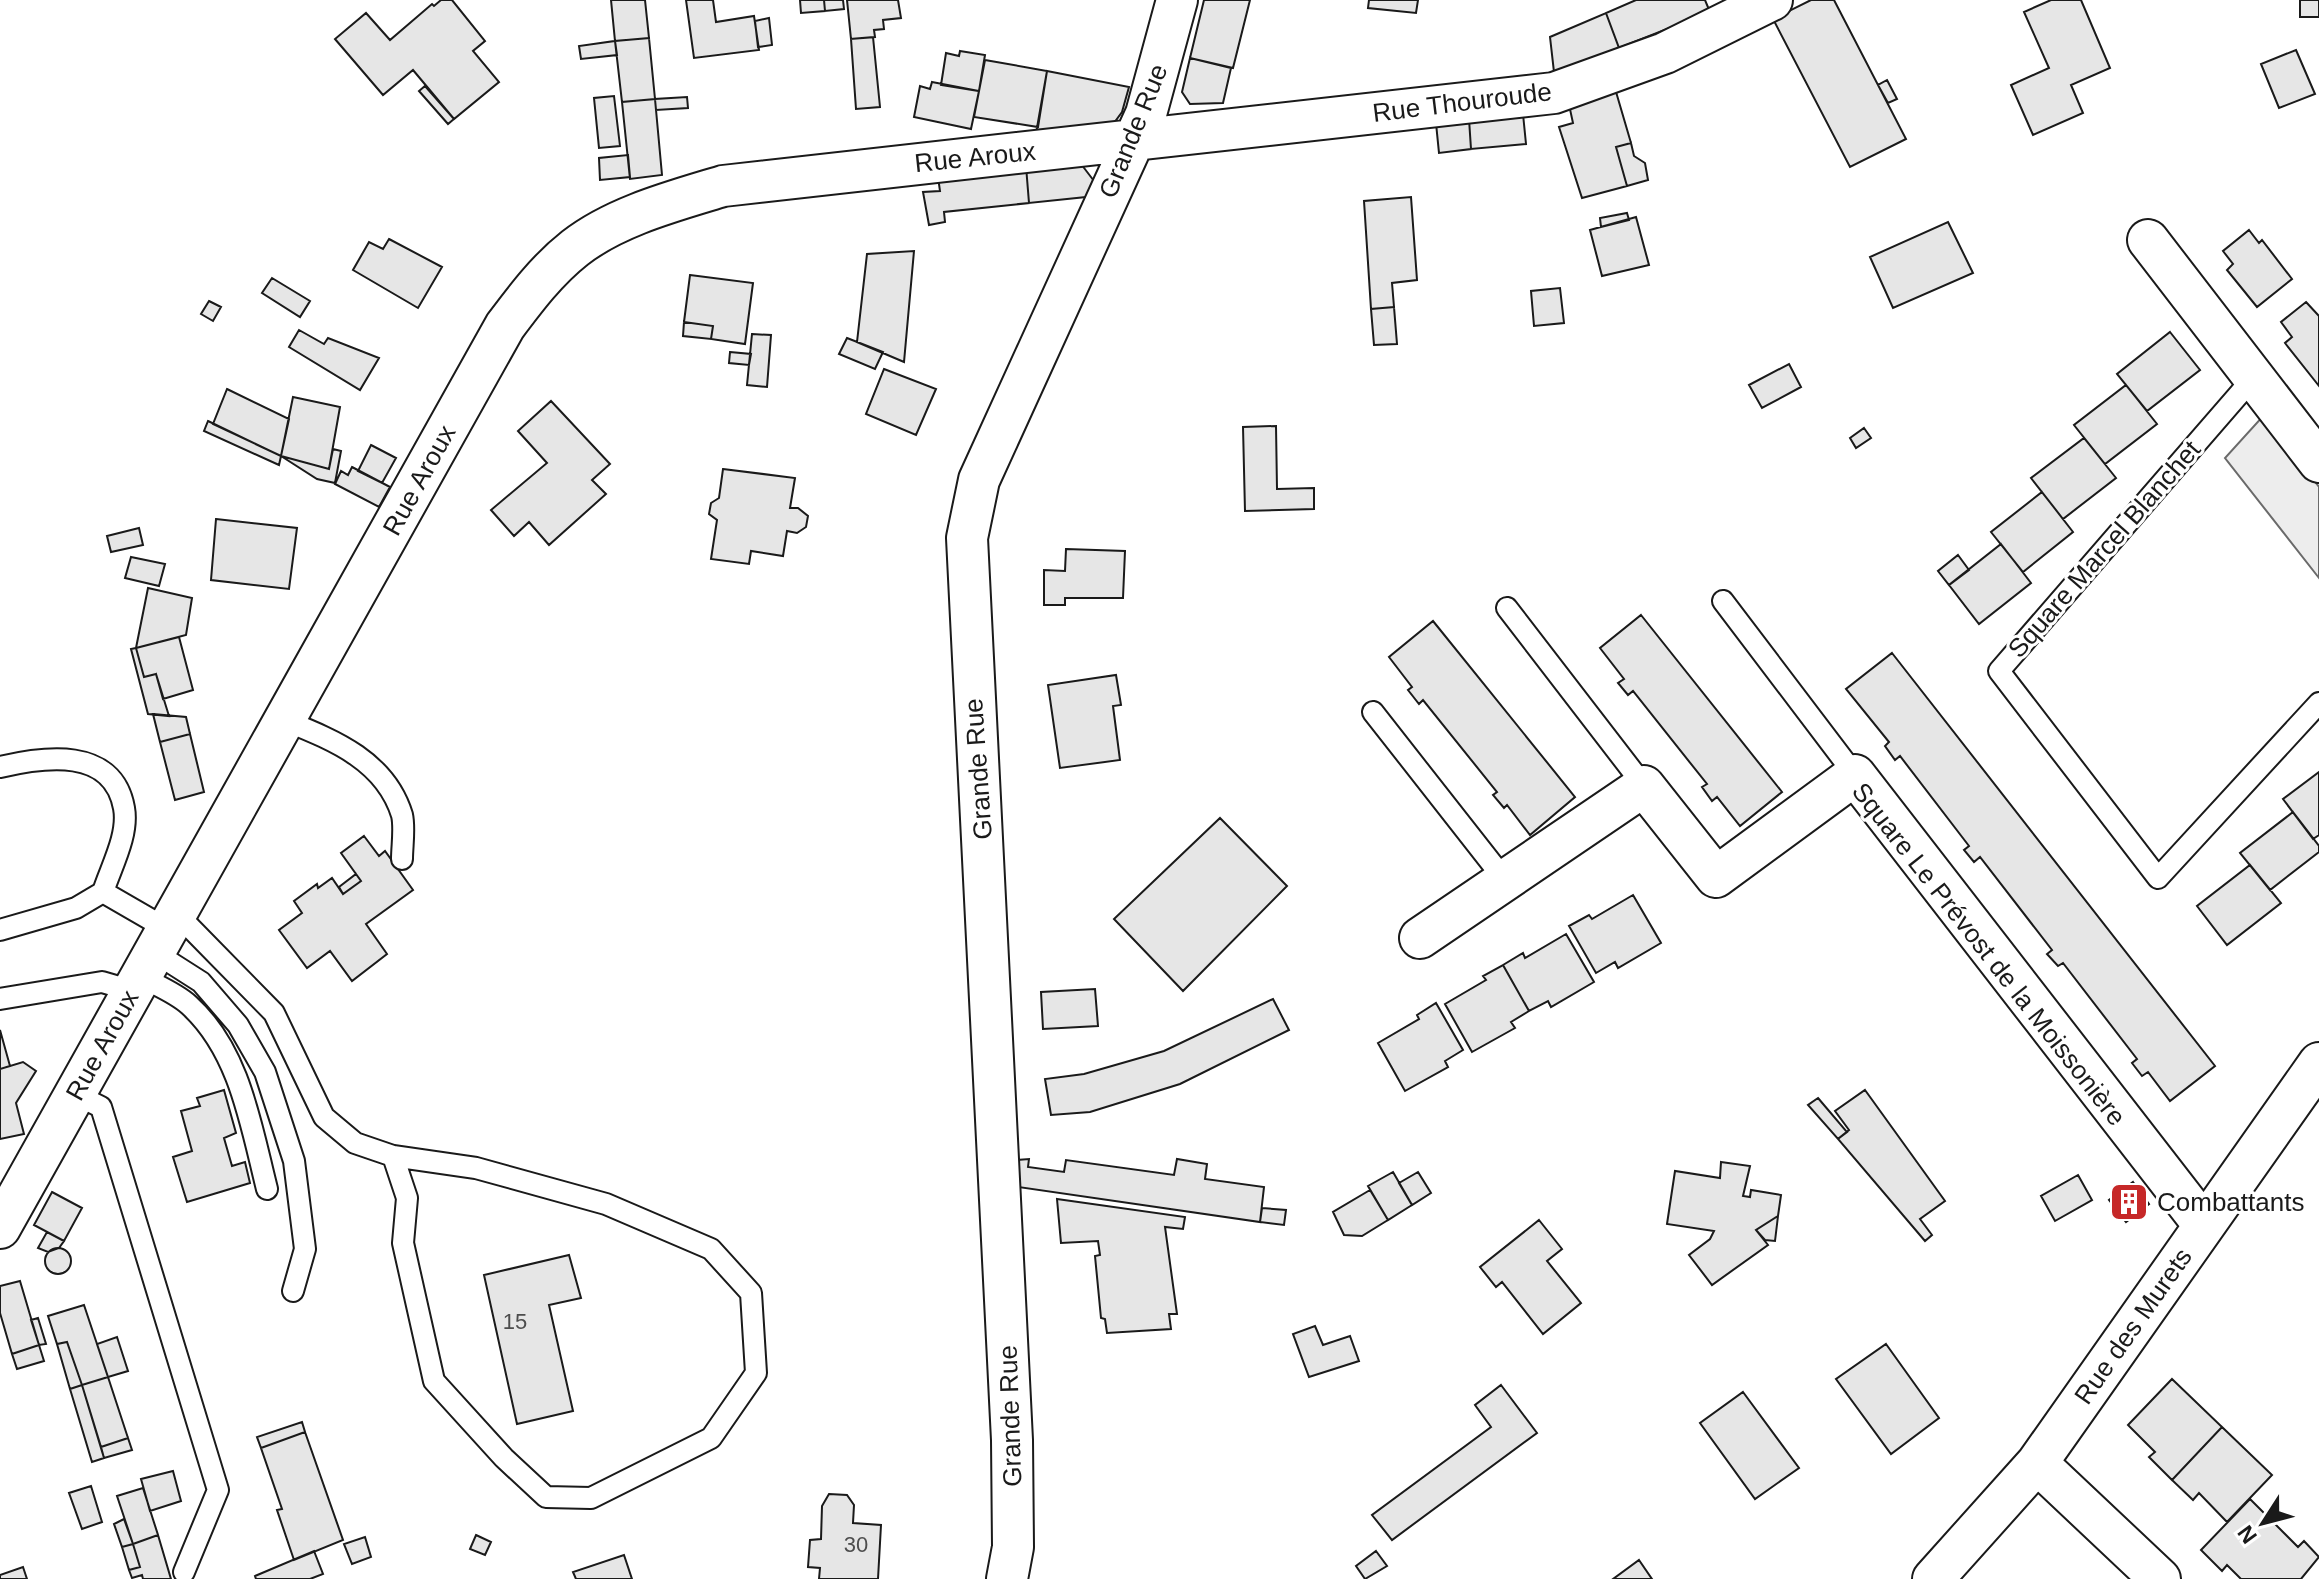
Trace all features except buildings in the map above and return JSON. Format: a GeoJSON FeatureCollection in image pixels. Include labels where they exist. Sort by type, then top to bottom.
{"type":"FeatureCollection","features":[{"type":"Feature","properties":{"kind":"street","name":"Grande Rue"},"geometry":{"type":"LineString","coordinates":[[1007,1579],[1013,1547],[1012,1440],[967,538],[979,480],[1135,139],[1165,49],[1177,0]]}},
{"type":"Feature","properties":{"kind":"street","name":"Rue Thouroude"},"geometry":{"type":"LineString","coordinates":[[1135,139],[1554,93],[1665,53],[1772,0]]}},
{"type":"Feature","properties":{"kind":"street","name":"Rue Aroux"},"geometry":{"type":"LineString","coordinates":[[0,1228],[505,326],[539,281],[577,247],[621,222],[723,186],[1135,139]]}},
{"type":"Feature","properties":{"kind":"street"},"geometry":{"type":"LineString","coordinates":[[2148,240],[2319,462]]}},
{"type":"Feature","properties":{"kind":"street","name":"Square Le Prévost de la Moissonière"},"geometry":{"type":"LineString","coordinates":[[1644,786],[1716,877],[1855,775],[2203,1224]]}},
{"type":"Feature","properties":{"kind":"street"},"geometry":{"type":"LineString","coordinates":[[1420,938],[1644,786]]}},
{"type":"Feature","properties":{"kind":"street","name":"Rue des Murets"},"geometry":{"type":"LineString","coordinates":[[1933,1579],[2037,1463],[2319,1063]]}},
{"type":"Feature","properties":{"kind":"street"},"geometry":{"type":"LineString","coordinates":[[2037,1463],[2160,1579]]}},
{"type":"Feature","properties":{"kind":"lane","name":"Square Marcel Blanchet"},"geometry":{"type":"LineString","coordinates":[[2254,377],[1999,671],[2158,878],[2319,703]]}},
{"type":"Feature","properties":{"kind":"lane"},"geometry":{"type":"LineString","coordinates":[[1723,601],[1855,775]]}},
{"type":"Feature","properties":{"kind":"lane"},"geometry":{"type":"LineString","coordinates":[[1507,608],[1644,786]]}},
{"type":"Feature","properties":{"kind":"lane"},"geometry":{"type":"LineString","coordinates":[[1373,712],[1504,879]]}},
{"type":"Feature","properties":{"kind":"lane"},"geometry":{"type":"LineString","coordinates":[[284,720],[335,741],[378,770],[402,816],[402,859]]}},
{"type":"Feature","properties":{"kind":"lane"},"geometry":{"type":"LineString","coordinates":[[0,767],[45,757],[84,761],[110,779],[124,808],[121,839],[103,892],[76,908],[0,930]]}},
{"type":"Feature","properties":{"kind":"lane"},"geometry":{"type":"LineString","coordinates":[[103,892],[154,952],[230,1060],[246,1105],[267,1189]]}},
{"type":"Feature","properties":{"kind":"lane"},"geometry":{"type":"LineString","coordinates":[[0,999],[102,982],[154,952]]}},
{"type":"Feature","properties":{"kind":"lane"},"geometry":{"type":"LineString","coordinates":[[154,952],[274,1013],[324,1117],[355,1143],[393,1156],[476,1168],[606,1204],[711,1249],[751,1293],[756,1373],[711,1438],[591,1498],[546,1497],[504,1458],[434,1381],[403,1243],[407,1198],[393,1156]]}},
{"type":"Feature","properties":{"kind":"lane"},"geometry":{"type":"LineString","coordinates":[[154,952],[201,982],[238,1025],[265,1072],[294,1161],[305,1249],[293,1291]]}},
{"type":"Feature","properties":{"kind":"lane"},"geometry":{"type":"LineString","coordinates":[[75,1094],[101,1107],[218,1490],[184,1572]]}},
{"type":"Feature","properties":{"kind":"shaded area"},"geometry":{"type":"Polygon","coordinates":[[[2264,415],[2319,487],[2319,578],[2225,458],[2264,415]]]}},
{"type":"Feature","properties":{"kind":"place","name":"Combattants"},"geometry":{"type":"Point","coordinates":[2129,1202]}}]}
